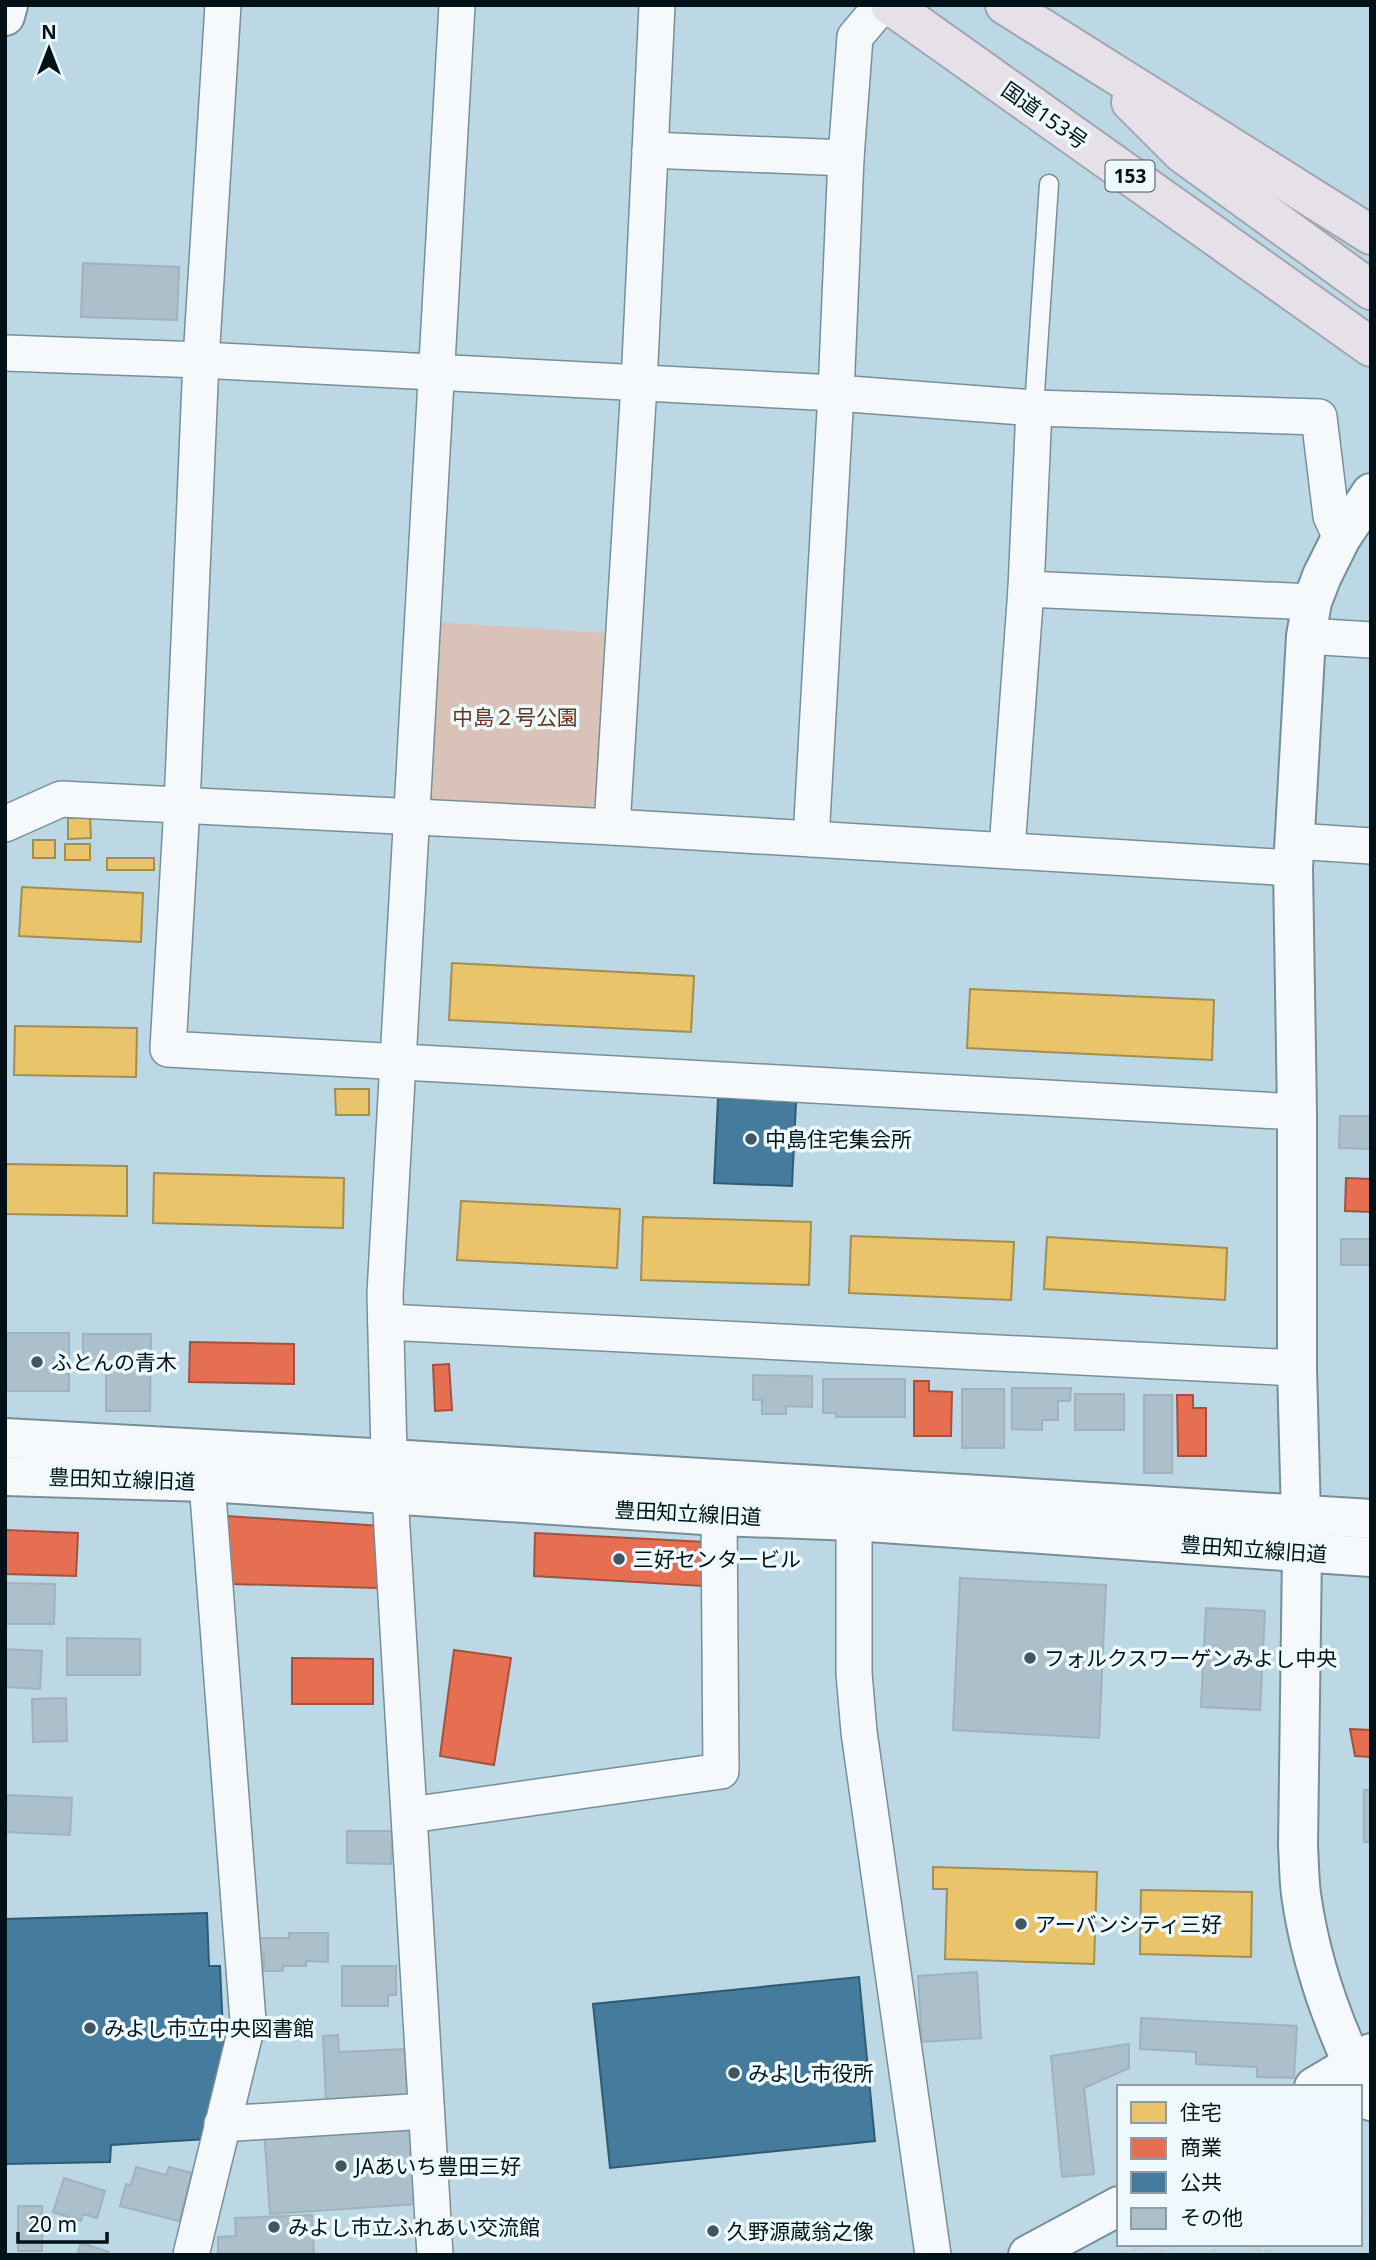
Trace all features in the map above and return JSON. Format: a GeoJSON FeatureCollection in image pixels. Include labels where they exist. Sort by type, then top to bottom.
{"type":"FeatureCollection","features":[{"type":"Feature","properties":{"kind":"highway","name":"国道153号"},"geometry":{"type":"LineString","coordinates":[[890,5],[1371,347]]}},
{"type":"Feature","properties":{"kind":"highway","name":"153"},"geometry":{"type":"LineString","coordinates":[[1005,5],[1371,235]]}},
{"type":"Feature","properties":{"kind":"highway","name":"153"},"geometry":{"type":"LineString","coordinates":[[1083,54],[1182,153],[1371,290]]}},
{"type":"Feature","properties":{"kind":"street"},"geometry":{"type":"LineString","coordinates":[[5,16],[8,5]]}},
{"type":"Feature","properties":{"kind":"street"},"geometry":{"type":"LineString","coordinates":[[223,5],[201,360],[182,805],[168,1049],[1297,1112]]}},
{"type":"Feature","properties":{"kind":"street"},"geometry":{"type":"LineString","coordinates":[[435,2255],[390,1476],[385,1294],[457,5]]}},
{"type":"Feature","properties":{"kind":"street"},"geometry":{"type":"LineString","coordinates":[[612,827],[639,384],[657,5]]}},
{"type":"Feature","properties":{"kind":"street"},"geometry":{"type":"LineString","coordinates":[[811,839],[846,158],[855,37],[882,5]]}},
{"type":"Feature","properties":{"kind":"street"},"geometry":{"type":"LineString","coordinates":[[650,150],[846,158]]}},
{"type":"Feature","properties":{"kind":"street"},"geometry":{"type":"LineString","coordinates":[[5,352],[836,393],[1034,408],[1319,417],[1331,516],[1341,538]]}},
{"type":"Feature","properties":{"kind":"street"},"geometry":{"type":"LineString","coordinates":[[1007,849],[1026,589],[1034,408]]}},
{"type":"Feature","properties":{"kind":"street"},"geometry":{"type":"LineString","coordinates":[[1371,493],[1341,538],[1322,576],[1309,619],[1294,854],[1297,1368],[1302,1534],[1298,1846],[1300,1892],[1322,1988],[1361,2058],[1371,2101]]}},
{"type":"Feature","properties":{"kind":"street"},"geometry":{"type":"LineString","coordinates":[[1026,589],[1309,619],[1371,640]]}},
{"type":"Feature","properties":{"kind":"street"},"geometry":{"type":"LineString","coordinates":[[5,824],[61,799],[1007,849],[1294,854],[1371,846]]}},
{"type":"Feature","properties":{"kind":"street"},"geometry":{"type":"LineString","coordinates":[[386,1322],[1297,1368]]}},
{"type":"Feature","properties":{"kind":"street","name":"豊田知立線旧道"},"geometry":{"type":"LineString","coordinates":[[5,1438],[390,1476],[719,1516],[1302,1534],[1371,1520]]}},
{"type":"Feature","properties":{"kind":"street","name":"豊田知立線旧道"},"geometry":{"type":"LineString","coordinates":[[5,1476],[207,1482],[390,1476],[1302,1534],[1371,1557]]}},
{"type":"Feature","properties":{"kind":"street"},"geometry":{"type":"LineString","coordinates":[[191,2255],[248,2021],[207,1482]]}},
{"type":"Feature","properties":{"kind":"street"},"geometry":{"type":"LineString","coordinates":[[410,1815],[721,1771],[719,1516]]}},
{"type":"Feature","properties":{"kind":"street"},"geometry":{"type":"LineString","coordinates":[[854,1521],[854,1673],[859,1732],[933,2255]]}},
{"type":"Feature","properties":{"kind":"street"},"geometry":{"type":"LineString","coordinates":[[1317,2085],[1361,2058]]}},
{"type":"Feature","properties":{"kind":"street"},"geometry":{"type":"LineString","coordinates":[[222,2124],[426,2111]]}},
{"type":"Feature","properties":{"kind":"street"},"geometry":{"type":"LineString","coordinates":[[1028,2255],[1117,2207]]}},
{"type":"Feature","properties":{"kind":"lane"},"geometry":{"type":"LineString","coordinates":[[1034,408],[1049,184]]}},
{"type":"Feature","properties":{"kind":"path"},"geometry":{"type":"LineString","coordinates":[[1122,2255],[1143,2246]]}},
{"type":"Feature","properties":{"kind":"path"},"geometry":{"type":"LineString","coordinates":[[1250,2246],[1269,2253],[1268,2255]]}},
{"type":"Feature","properties":{"kind":"green space","name":"中島２号公園"},"geometry":{"type":"Polygon","coordinates":[[[435,622],[605,633],[595,810],[424,800],[435,622]]]}},
{"type":"Feature","properties":{"kind":"building: 住宅"},"geometry":{"type":"Polygon","coordinates":[[[90,817],[91,838],[68,839],[68,818],[90,817]]]}},
{"type":"Feature","properties":{"kind":"building: 住宅"},"geometry":{"type":"Polygon","coordinates":[[[33,840],[55,840],[55,858],[33,858],[33,840]]]}},
{"type":"Feature","properties":{"kind":"building: 住宅"},"geometry":{"type":"Polygon","coordinates":[[[65,844],[90,844],[90,860],[65,860],[65,844]]]}},
{"type":"Feature","properties":{"kind":"building: 住宅"},"geometry":{"type":"Polygon","coordinates":[[[107,858],[154,858],[154,870],[107,870],[107,858]]]}},
{"type":"Feature","properties":{"kind":"building: 住宅"},"geometry":{"type":"Polygon","coordinates":[[[22,887],[143,893],[141,942],[19,936],[22,887]]]}},
{"type":"Feature","properties":{"kind":"building: 住宅"},"geometry":{"type":"Polygon","coordinates":[[[452,963],[694,976],[691,1032],[449,1020],[452,963]]]}},
{"type":"Feature","properties":{"kind":"building: 住宅"},"geometry":{"type":"Polygon","coordinates":[[[970,989],[1214,1000],[1212,1060],[967,1048],[970,989]]]}},
{"type":"Feature","properties":{"kind":"building: 住宅"},"geometry":{"type":"Polygon","coordinates":[[[15,1026],[137,1028],[136,1077],[14,1075],[15,1026]]]}},
{"type":"Feature","properties":{"kind":"building: 住宅"},"geometry":{"type":"Polygon","coordinates":[[[335,1089],[369,1089],[369,1115],[336,1115],[335,1089]]]}},
{"type":"Feature","properties":{"kind":"building: 住宅"},"geometry":{"type":"Polygon","coordinates":[[[6,1164],[127,1166],[127,1216],[5,1214],[6,1164]]]}},
{"type":"Feature","properties":{"kind":"building: 住宅"},"geometry":{"type":"Polygon","coordinates":[[[154,1173],[344,1178],[343,1228],[153,1223],[154,1173]]]}},
{"type":"Feature","properties":{"kind":"building: 住宅"},"geometry":{"type":"Polygon","coordinates":[[[461,1201],[620,1209],[617,1268],[457,1260],[461,1201]]]}},
{"type":"Feature","properties":{"kind":"building: 住宅"},"geometry":{"type":"Polygon","coordinates":[[[643,1217],[811,1222],[809,1285],[641,1280],[643,1217]]]}},
{"type":"Feature","properties":{"kind":"building: 住宅"},"geometry":{"type":"Polygon","coordinates":[[[851,1236],[1014,1242],[1011,1300],[849,1293],[851,1236]]]}},
{"type":"Feature","properties":{"kind":"building: 住宅"},"geometry":{"type":"Polygon","coordinates":[[[1047,1237],[1227,1248],[1225,1300],[1044,1289],[1047,1237]]]}},
{"type":"Feature","properties":{"kind":"building: 住宅","name":"アーバンシティ三好"},"geometry":{"type":"Polygon","coordinates":[[[933,1867],[1097,1872],[1094,1964],[945,1959],[947,1889],[933,1889],[933,1867]]]}},
{"type":"Feature","properties":{"kind":"building: 住宅"},"geometry":{"type":"Polygon","coordinates":[[[1141,1890],[1252,1892],[1251,1957],[1140,1954],[1141,1890]]]}},
{"type":"Feature","properties":{"kind":"building: 商業"},"geometry":{"type":"Polygon","coordinates":[[[1346,1178],[1371,1179],[1371,1212],[1345,1211],[1346,1178]]]}},
{"type":"Feature","properties":{"kind":"building: 商業"},"geometry":{"type":"Polygon","coordinates":[[[190,1342],[294,1344],[294,1384],[189,1382],[190,1342]]]}},
{"type":"Feature","properties":{"kind":"building: 商業"},"geometry":{"type":"Polygon","coordinates":[[[449,1364],[452,1410],[435,1411],[433,1365],[449,1364]]]}},
{"type":"Feature","properties":{"kind":"building: 商業"},"geometry":{"type":"Polygon","coordinates":[[[914,1381],[929,1381],[929,1391],[952,1392],[951,1436],[914,1436],[914,1381]]]}},
{"type":"Feature","properties":{"kind":"building: 商業"},"geometry":{"type":"Polygon","coordinates":[[[1177,1395],[1193,1395],[1193,1408],[1206,1408],[1206,1456],[1178,1456],[1177,1395]]]}},
{"type":"Feature","properties":{"kind":"building: 商業"},"geometry":{"type":"Polygon","coordinates":[[[226,1516],[382,1526],[378,1588],[232,1584],[226,1516]]]}},
{"type":"Feature","properties":{"kind":"building: 商業"},"geometry":{"type":"Polygon","coordinates":[[[5,1530],[78,1533],[76,1576],[5,1574],[5,1530]]]}},
{"type":"Feature","properties":{"kind":"building: 商業","name":"三好センタービル"},"geometry":{"type":"Polygon","coordinates":[[[535,1533],[705,1542],[704,1586],[534,1576],[535,1533]]]}},
{"type":"Feature","properties":{"kind":"building: 商業"},"geometry":{"type":"Polygon","coordinates":[[[454,1650],[511,1658],[494,1765],[440,1756],[454,1650]]]}},
{"type":"Feature","properties":{"kind":"building: 商業"},"geometry":{"type":"Polygon","coordinates":[[[292,1658],[373,1659],[373,1704],[292,1704],[292,1658]]]}},
{"type":"Feature","properties":{"kind":"building: 商業"},"geometry":{"type":"Polygon","coordinates":[[[1350,1729],[1371,1730],[1371,1757],[1355,1756],[1350,1729]]]}},
{"type":"Feature","properties":{"kind":"building: 公共"},"geometry":{"type":"Polygon","coordinates":[[[718,1098],[796,1102],[792,1186],[714,1183],[718,1098]]]}},
{"type":"Feature","properties":{"kind":"building: 公共"},"geometry":{"type":"Polygon","coordinates":[[[207,1913],[209,1966],[220,1966],[224,2054],[207,2139],[111,2145],[110,2162],[5,2164],[5,1919],[207,1913]]]}},
{"type":"Feature","properties":{"kind":"building: 公共","name":"みよし市役所"},"geometry":{"type":"Polygon","coordinates":[[[859,1977],[875,2141],[610,2168],[593,2004],[859,1977]]]}},
{"type":"Feature","properties":{"kind":"building: その他"},"geometry":{"type":"Polygon","coordinates":[[[83,263],[179,267],[177,320],[81,317],[83,263]]]}},
{"type":"Feature","properties":{"kind":"building: その他"},"geometry":{"type":"Polygon","coordinates":[[[1340,1116],[1371,1116],[1371,1149],[1339,1148],[1340,1116]]]}},
{"type":"Feature","properties":{"kind":"building: その他"},"geometry":{"type":"Polygon","coordinates":[[[1341,1239],[1371,1239],[1371,1265],[1341,1265],[1341,1239]]]}},
{"type":"Feature","properties":{"kind":"building: その他","name":"ふとんの青木"},"geometry":{"type":"Polygon","coordinates":[[[5,1333],[69,1333],[69,1391],[5,1391],[5,1333]]]}},
{"type":"Feature","properties":{"kind":"building: その他"},"geometry":{"type":"Polygon","coordinates":[[[83,1334],[151,1334],[150,1411],[106,1411],[106,1360],[83,1360],[83,1334]]]}},
{"type":"Feature","properties":{"kind":"building: その他"},"geometry":{"type":"Polygon","coordinates":[[[753,1375],[812,1376],[812,1407],[786,1406],[786,1414],[762,1414],[762,1400],[753,1400],[753,1375]]]}},
{"type":"Feature","properties":{"kind":"building: その他"},"geometry":{"type":"Polygon","coordinates":[[[823,1379],[905,1379],[905,1417],[836,1417],[836,1413],[823,1413],[823,1379]]]}},
{"type":"Feature","properties":{"kind":"building: その他"},"geometry":{"type":"Polygon","coordinates":[[[1012,1388],[1071,1388],[1070,1401],[1058,1401],[1058,1420],[1042,1420],[1042,1430],[1012,1429],[1012,1388]]]}},
{"type":"Feature","properties":{"kind":"building: その他"},"geometry":{"type":"Polygon","coordinates":[[[962,1389],[1004,1389],[1004,1448],[962,1448],[962,1389]]]}},
{"type":"Feature","properties":{"kind":"building: その他"},"geometry":{"type":"Polygon","coordinates":[[[1075,1394],[1124,1394],[1124,1430],[1075,1430],[1075,1394]]]}},
{"type":"Feature","properties":{"kind":"building: その他"},"geometry":{"type":"Polygon","coordinates":[[[1144,1395],[1172,1395],[1172,1473],[1144,1473],[1144,1395]]]}},
{"type":"Feature","properties":{"kind":"building: その他","name":"フォルクスワーゲンみよし中央"},"geometry":{"type":"Polygon","coordinates":[[[960,1578],[1106,1585],[1099,1738],[953,1730],[960,1578]]]}},
{"type":"Feature","properties":{"kind":"building: その他"},"geometry":{"type":"Polygon","coordinates":[[[5,1583],[55,1584],[54,1624],[5,1624],[5,1583]]]}},
{"type":"Feature","properties":{"kind":"building: その他"},"geometry":{"type":"Polygon","coordinates":[[[1206,1608],[1265,1611],[1260,1710],[1201,1707],[1206,1608]]]}},
{"type":"Feature","properties":{"kind":"building: その他"},"geometry":{"type":"Polygon","coordinates":[[[67,1638],[140,1639],[140,1675],[67,1675],[67,1638]]]}},
{"type":"Feature","properties":{"kind":"building: その他"},"geometry":{"type":"Polygon","coordinates":[[[5,1649],[42,1651],[40,1689],[5,1687],[5,1649]]]}},
{"type":"Feature","properties":{"kind":"building: その他"},"geometry":{"type":"Polygon","coordinates":[[[66,1698],[67,1741],[33,1742],[32,1699],[66,1698]]]}},
{"type":"Feature","properties":{"kind":"building: その他"},"geometry":{"type":"Polygon","coordinates":[[[1364,1790],[1371,1790],[1371,1842],[1364,1842],[1364,1790]]]}},
{"type":"Feature","properties":{"kind":"building: その他"},"geometry":{"type":"Polygon","coordinates":[[[7,1795],[72,1798],[70,1835],[5,1832],[7,1795]]]}},
{"type":"Feature","properties":{"kind":"building: その他"},"geometry":{"type":"Polygon","coordinates":[[[347,1831],[392,1831],[391,1864],[347,1863],[347,1831]]]}},
{"type":"Feature","properties":{"kind":"building: その他"},"geometry":{"type":"Polygon","coordinates":[[[289,1933],[328,1933],[328,1962],[306,1961],[306,1966],[283,1966],[283,1971],[264,1971],[260,1938],[289,1938],[289,1933]]]}},
{"type":"Feature","properties":{"kind":"building: その他"},"geometry":{"type":"Polygon","coordinates":[[[342,1966],[396,1966],[396,1995],[388,1995],[388,2006],[342,2006],[342,1966]]]}},
{"type":"Feature","properties":{"kind":"building: その他"},"geometry":{"type":"Polygon","coordinates":[[[977,1972],[981,2038],[922,2042],[918,1976],[977,1972]]]}},
{"type":"Feature","properties":{"kind":"building: その他"},"geometry":{"type":"Polygon","coordinates":[[[1141,2018],[1297,2026],[1294,2078],[1257,2077],[1257,2067],[1196,2064],[1196,2052],[1140,2049],[1141,2018]]]}},
{"type":"Feature","properties":{"kind":"building: その他"},"geometry":{"type":"Polygon","coordinates":[[[338,2035],[339,2052],[406,2049],[408,2097],[326,2101],[323,2036],[338,2035]]]}},
{"type":"Feature","properties":{"kind":"building: その他"},"geometry":{"type":"Polygon","coordinates":[[[1129,2044],[1129,2068],[1084,2088],[1094,2174],[1062,2177],[1051,2056],[1129,2044]]]}},
{"type":"Feature","properties":{"kind":"building: その他","name":"JAあいち豊田三好"},"geometry":{"type":"Polygon","coordinates":[[[412,2119],[418,2204],[270,2214],[264,2129],[412,2119]]]}},
{"type":"Feature","properties":{"kind":"building: その他"},"geometry":{"type":"Polygon","coordinates":[[[136,2167],[166,2175],[169,2167],[192,2173],[179,2221],[120,2206],[126,2184],[131,2185],[136,2167]]]}},
{"type":"Feature","properties":{"kind":"building: その他"},"geometry":{"type":"Polygon","coordinates":[[[64,2178],[105,2191],[97,2218],[83,2214],[81,2221],[53,2212],[64,2178]]]}},
{"type":"Feature","properties":{"kind":"building: その他"},"geometry":{"type":"Polygon","coordinates":[[[18,2206],[42,2206],[42,2251],[18,2251],[18,2206]]]}},
{"type":"Feature","properties":{"kind":"building: その他","name":"みよし市立ふれあい交流館"},"geometry":{"type":"Polygon","coordinates":[[[312,2215],[314,2255],[218,2255],[218,2237],[236,2236],[235,2218],[312,2215]]]}},
{"type":"Feature","properties":{"kind":"building: その他"},"geometry":{"type":"Polygon","coordinates":[[[81,2243],[109,2252],[109,2255],[77,2255],[81,2243]]]}},
{"type":"Feature","properties":{"kind":"place","name":"中島住宅集会所"},"geometry":{"type":"Point","coordinates":[751,1139]}},
{"type":"Feature","properties":{"kind":"place","name":"ふとんの青木"},"geometry":{"type":"Point","coordinates":[37,1362]}},
{"type":"Feature","properties":{"kind":"place","name":"三好センタービル"},"geometry":{"type":"Point","coordinates":[619,1559]}},
{"type":"Feature","properties":{"kind":"place","name":"フォルクスワーゲンみよし中央"},"geometry":{"type":"Point","coordinates":[1030,1658]}},
{"type":"Feature","properties":{"kind":"place","name":"アーバンシティ三好"},"geometry":{"type":"Point","coordinates":[1021,1924]}},
{"type":"Feature","properties":{"kind":"place","name":"みよし市立中央図書館"},"geometry":{"type":"Point","coordinates":[90,2028]}},
{"type":"Feature","properties":{"kind":"place","name":"みよし市役所"},"geometry":{"type":"Point","coordinates":[734,2073]}},
{"type":"Feature","properties":{"kind":"place","name":"JAあいち豊田三好"},"geometry":{"type":"Point","coordinates":[341,2166]}},
{"type":"Feature","properties":{"kind":"place","name":"みよし市立ふれあい交流館"},"geometry":{"type":"Point","coordinates":[274,2227]}},
{"type":"Feature","properties":{"kind":"place","name":"久野源蔵翁之像"},"geometry":{"type":"Point","coordinates":[713,2231]}}]}
